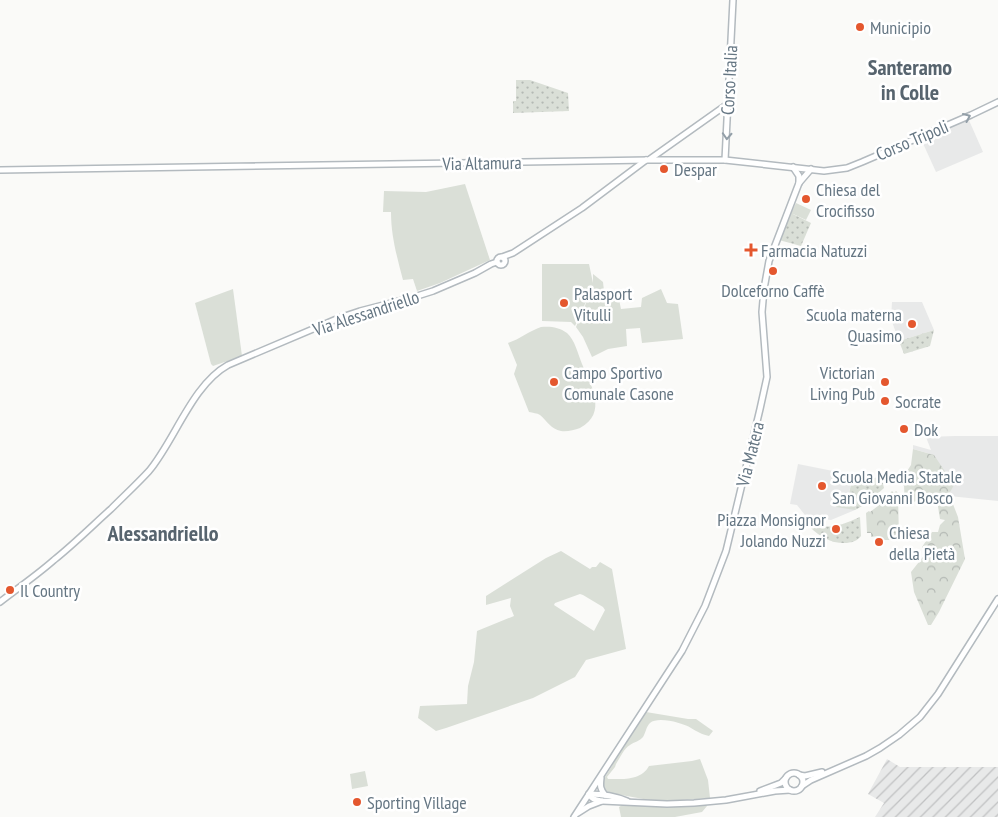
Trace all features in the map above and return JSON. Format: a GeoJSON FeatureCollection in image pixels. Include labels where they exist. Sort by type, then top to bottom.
{"type":"FeatureCollection","features":[{"type":"Feature","properties":{"kind":"main road","name":"Corso Italia"},"geometry":{"type":"LineString","coordinates":[[725,160],[733,0]]}},
{"type":"Feature","properties":{"kind":"main road","name":"Corso Tripoli"},"geometry":{"type":"LineString","coordinates":[[812,170],[824,171],[847,168],[998,102]]}},
{"type":"Feature","properties":{"kind":"main road","name":"Via Alessandriello"},"geometry":{"type":"LineString","coordinates":[[0,602],[69,548],[142,478],[160,456],[200,392],[219,371],[228,365],[339,318],[422,295],[491,264],[497,263],[500,266],[505,264],[504,259],[513,252],[582,208],[728,103]]}},
{"type":"Feature","properties":{"kind":"main road","name":"Via Altamura"},"geometry":{"type":"LineString","coordinates":[[0,170],[648,160],[725,160],[812,170]]}},
{"type":"Feature","properties":{"kind":"main road"},"geometry":{"type":"LineString","coordinates":[[794,167],[799,182]]}},
{"type":"Feature","properties":{"kind":"main road","name":"Via Matera"},"geometry":{"type":"LineString","coordinates":[[574,816],[674,664],[705,606],[726,551],[767,377],[762,316],[766,274],[771,255],[804,169]]}},
{"type":"Feature","properties":{"kind":"main road"},"geometry":{"type":"LineString","coordinates":[[799,182],[812,170]]}},
{"type":"Feature","properties":{"kind":"main road"},"geometry":{"type":"LineString","coordinates":[[589,794],[591,798],[602,801],[694,804],[775,791],[796,791],[811,780],[874,752],[904,731],[923,714],[938,694],[998,599]]}},
{"type":"Feature","properties":{"kind":"main road"},"geometry":{"type":"LineString","coordinates":[[742,797],[775,786],[790,774],[805,776],[848,764]]}},
{"type":"Feature","properties":{"kind":"main road"},"geometry":{"type":"LineString","coordinates":[[602,775],[600,786],[606,796]]}},
{"type":"Feature","properties":{"kind":"main road"},"geometry":{"type":"LineString","coordinates":[[799,775],[802,780],[802,786]]}},
{"type":"Feature","properties":{"kind":"main road"},"geometry":{"type":"LineString","coordinates":[[786,778],[785,784],[790,790]]}},
{"type":"Feature","properties":{"kind":"main road"},"geometry":{"type":"LineString","coordinates":[[589,794],[618,798],[629,802]]}},
{"type":"Feature","properties":{"kind":"main road"},"geometry":{"type":"LineString","coordinates":[[574,816],[589,806],[602,801]]}},
{"type":"Feature","properties":{"kind":"shaded area"},"geometry":{"type":"Polygon","coordinates":[[[968,118],[983,152],[936,172],[921,139],[968,118]]]}},
{"type":"Feature","properties":{"kind":"shaded area","name":"Scuola materna Quasimo"},"geometry":{"type":"Polygon","coordinates":[[[892,302],[922,302],[934,330],[899,341],[891,319],[892,302]]]}},
{"type":"Feature","properties":{"kind":"shaded area"},"geometry":{"type":"Polygon","coordinates":[[[998,436],[998,501],[949,496],[934,455],[913,449],[913,445],[931,450],[926,437],[998,436]]]}},
{"type":"Feature","properties":{"kind":"shaded area","name":"Scuola Media Statale San Giovanni Bosco"},"geometry":{"type":"Polygon","coordinates":[[[798,464],[853,475],[848,497],[858,499],[855,510],[831,520],[805,515],[797,505],[790,504],[798,464]]]}},
{"type":"Feature","properties":{"kind":"shaded area"},"geometry":{"type":"Polygon","coordinates":[[[887,759],[900,767],[998,767],[998,817],[875,817],[884,803],[868,794],[887,759]]]}},
{"type":"Feature","properties":{"kind":"green space"},"geometry":{"type":"Polygon","coordinates":[[[516,80],[530,80],[568,93],[569,111],[513,113],[513,101],[516,101],[516,80]]]}},
{"type":"Feature","properties":{"kind":"green space"},"geometry":{"type":"Polygon","coordinates":[[[465,184],[490,260],[440,283],[417,291],[413,279],[403,280],[393,238],[391,212],[383,212],[384,191],[426,192],[465,184]]]}},
{"type":"Feature","properties":{"kind":"green space"},"geometry":{"type":"Polygon","coordinates":[[[796,203],[811,210],[806,220],[791,213],[796,203]]]}},
{"type":"Feature","properties":{"kind":"green space"},"geometry":{"type":"Polygon","coordinates":[[[791,213],[811,223],[801,246],[779,240],[791,213]]]}},
{"type":"Feature","properties":{"kind":"green space"},"geometry":{"type":"Polygon","coordinates":[[[542,264],[589,264],[593,283],[593,274],[603,282],[604,291],[614,291],[618,295],[621,309],[641,307],[642,298],[661,289],[667,303],[678,304],[683,339],[642,343],[640,328],[626,329],[627,346],[608,349],[592,357],[576,327],[594,284],[575,326],[571,322],[542,321],[542,264]]]}},
{"type":"Feature","properties":{"kind":"green space"},"geometry":{"type":"Polygon","coordinates":[[[233,289],[242,356],[213,366],[195,303],[233,289]]]}},
{"type":"Feature","properties":{"kind":"green space","name":"Campo Sportivo Comunale Casone"},"geometry":{"type":"Polygon","coordinates":[[[541,327],[558,328],[570,336],[593,390],[595,407],[593,415],[580,428],[561,431],[552,427],[540,415],[529,412],[514,374],[517,365],[508,343],[541,327]]]}},
{"type":"Feature","properties":{"kind":"green space"},"geometry":{"type":"Polygon","coordinates":[[[934,330],[930,346],[904,354],[899,341],[934,330]]]}},
{"type":"Feature","properties":{"kind":"green space"},"geometry":{"type":"Polygon","coordinates":[[[913,449],[934,455],[954,485],[949,494],[958,517],[965,559],[931,625],[928,625],[914,592],[911,572],[926,553],[922,547],[932,532],[938,532],[940,525],[945,520],[940,519],[936,494],[905,505],[904,486],[900,482],[911,465],[913,449]]]}},
{"type":"Feature","properties":{"kind":"green space"},"geometry":{"type":"Polygon","coordinates":[[[853,475],[871,479],[881,476],[884,488],[866,504],[855,510],[857,499],[848,498],[853,475]]]}},
{"type":"Feature","properties":{"kind":"green space"},"geometry":{"type":"Polygon","coordinates":[[[892,491],[898,493],[899,540],[881,540],[878,536],[871,537],[871,533],[867,533],[866,513],[878,506],[892,491]]]}},
{"type":"Feature","properties":{"kind":"green space"},"geometry":{"type":"Polygon","coordinates":[[[838,497],[856,500],[855,510],[836,507],[838,497]]]}},
{"type":"Feature","properties":{"kind":"green space"},"geometry":{"type":"Polygon","coordinates":[[[860,517],[861,536],[849,543],[831,541],[822,537],[810,527],[812,525],[837,526],[860,517]]]}},
{"type":"Feature","properties":{"kind":"green space"},"geometry":{"type":"Polygon","coordinates":[[[561,551],[590,569],[596,567],[600,562],[612,569],[626,649],[586,660],[575,677],[533,698],[436,731],[418,718],[420,706],[467,704],[477,631],[514,616],[510,606],[511,598],[486,605],[486,596],[546,558],[561,551]],[[580,594],[554,605],[594,631],[605,610],[580,594]]]}},
{"type":"Feature","properties":{"kind":"green space"},"geometry":{"type":"Polygon","coordinates":[[[646,712],[696,719],[713,731],[709,736],[677,722],[654,721],[650,723],[642,738],[626,748],[622,753],[607,777],[608,779],[636,777],[646,771],[649,766],[700,759],[708,780],[710,798],[649,800],[610,793],[603,788],[603,780],[646,712]]]}},
{"type":"Feature","properties":{"kind":"green space"},"geometry":{"type":"Polygon","coordinates":[[[365,771],[368,786],[352,789],[350,774],[365,771]]]}},
{"type":"Feature","properties":{"kind":"green space"},"geometry":{"type":"Polygon","coordinates":[[[624,804],[707,806],[702,812],[675,817],[621,817],[619,807],[624,804]]]}},
{"type":"Feature","properties":{"kind":"place","name":"Municipio"},"geometry":{"type":"Point","coordinates":[860,27]}},
{"type":"Feature","properties":{"kind":"place","name":"Despar"},"geometry":{"type":"Point","coordinates":[664,169]}},
{"type":"Feature","properties":{"kind":"place","name":"Chiesa del Crocifisso"},"geometry":{"type":"Point","coordinates":[806,199]}},
{"type":"Feature","properties":{"kind":"place","name":"Farmacia Natuzzi"},"geometry":{"type":"Point","coordinates":[751,250]}},
{"type":"Feature","properties":{"kind":"place","name":"Dolceforno Caffè"},"geometry":{"type":"Point","coordinates":[773,271]}},
{"type":"Feature","properties":{"kind":"place","name":"Palasport Vitulli"},"geometry":{"type":"Point","coordinates":[564,303]}},
{"type":"Feature","properties":{"kind":"place","name":"Scuola materna Quasimo"},"geometry":{"type":"Point","coordinates":[912,324]}},
{"type":"Feature","properties":{"kind":"place","name":"Campo Sportivo Comunale Casone"},"geometry":{"type":"Point","coordinates":[554,382]}},
{"type":"Feature","properties":{"kind":"place","name":"Victorian Living Pub"},"geometry":{"type":"Point","coordinates":[885,382]}},
{"type":"Feature","properties":{"kind":"place","name":"Socrate"},"geometry":{"type":"Point","coordinates":[885,401]}},
{"type":"Feature","properties":{"kind":"place","name":"Dok"},"geometry":{"type":"Point","coordinates":[904,429]}},
{"type":"Feature","properties":{"kind":"place","name":"Scuola Media Statale San Giovanni Bosco"},"geometry":{"type":"Point","coordinates":[822,486]}},
{"type":"Feature","properties":{"kind":"place","name":"Piazza Monsignor Jolando Nuzzi"},"geometry":{"type":"Point","coordinates":[836,529]}},
{"type":"Feature","properties":{"kind":"place","name":"Chiesa della Pietà"},"geometry":{"type":"Point","coordinates":[879,542]}},
{"type":"Feature","properties":{"kind":"place","name":"Il Country"},"geometry":{"type":"Point","coordinates":[10,590]}},
{"type":"Feature","properties":{"kind":"place","name":"Sporting Village"},"geometry":{"type":"Point","coordinates":[357,802]}},
{"type":"Feature","properties":{"kind":"district","name":"Santeramo in Colle"},"geometry":{"type":"Point","coordinates":[910,80]}},
{"type":"Feature","properties":{"kind":"district","name":"Alessandriello"},"geometry":{"type":"Point","coordinates":[163,533]}}]}
